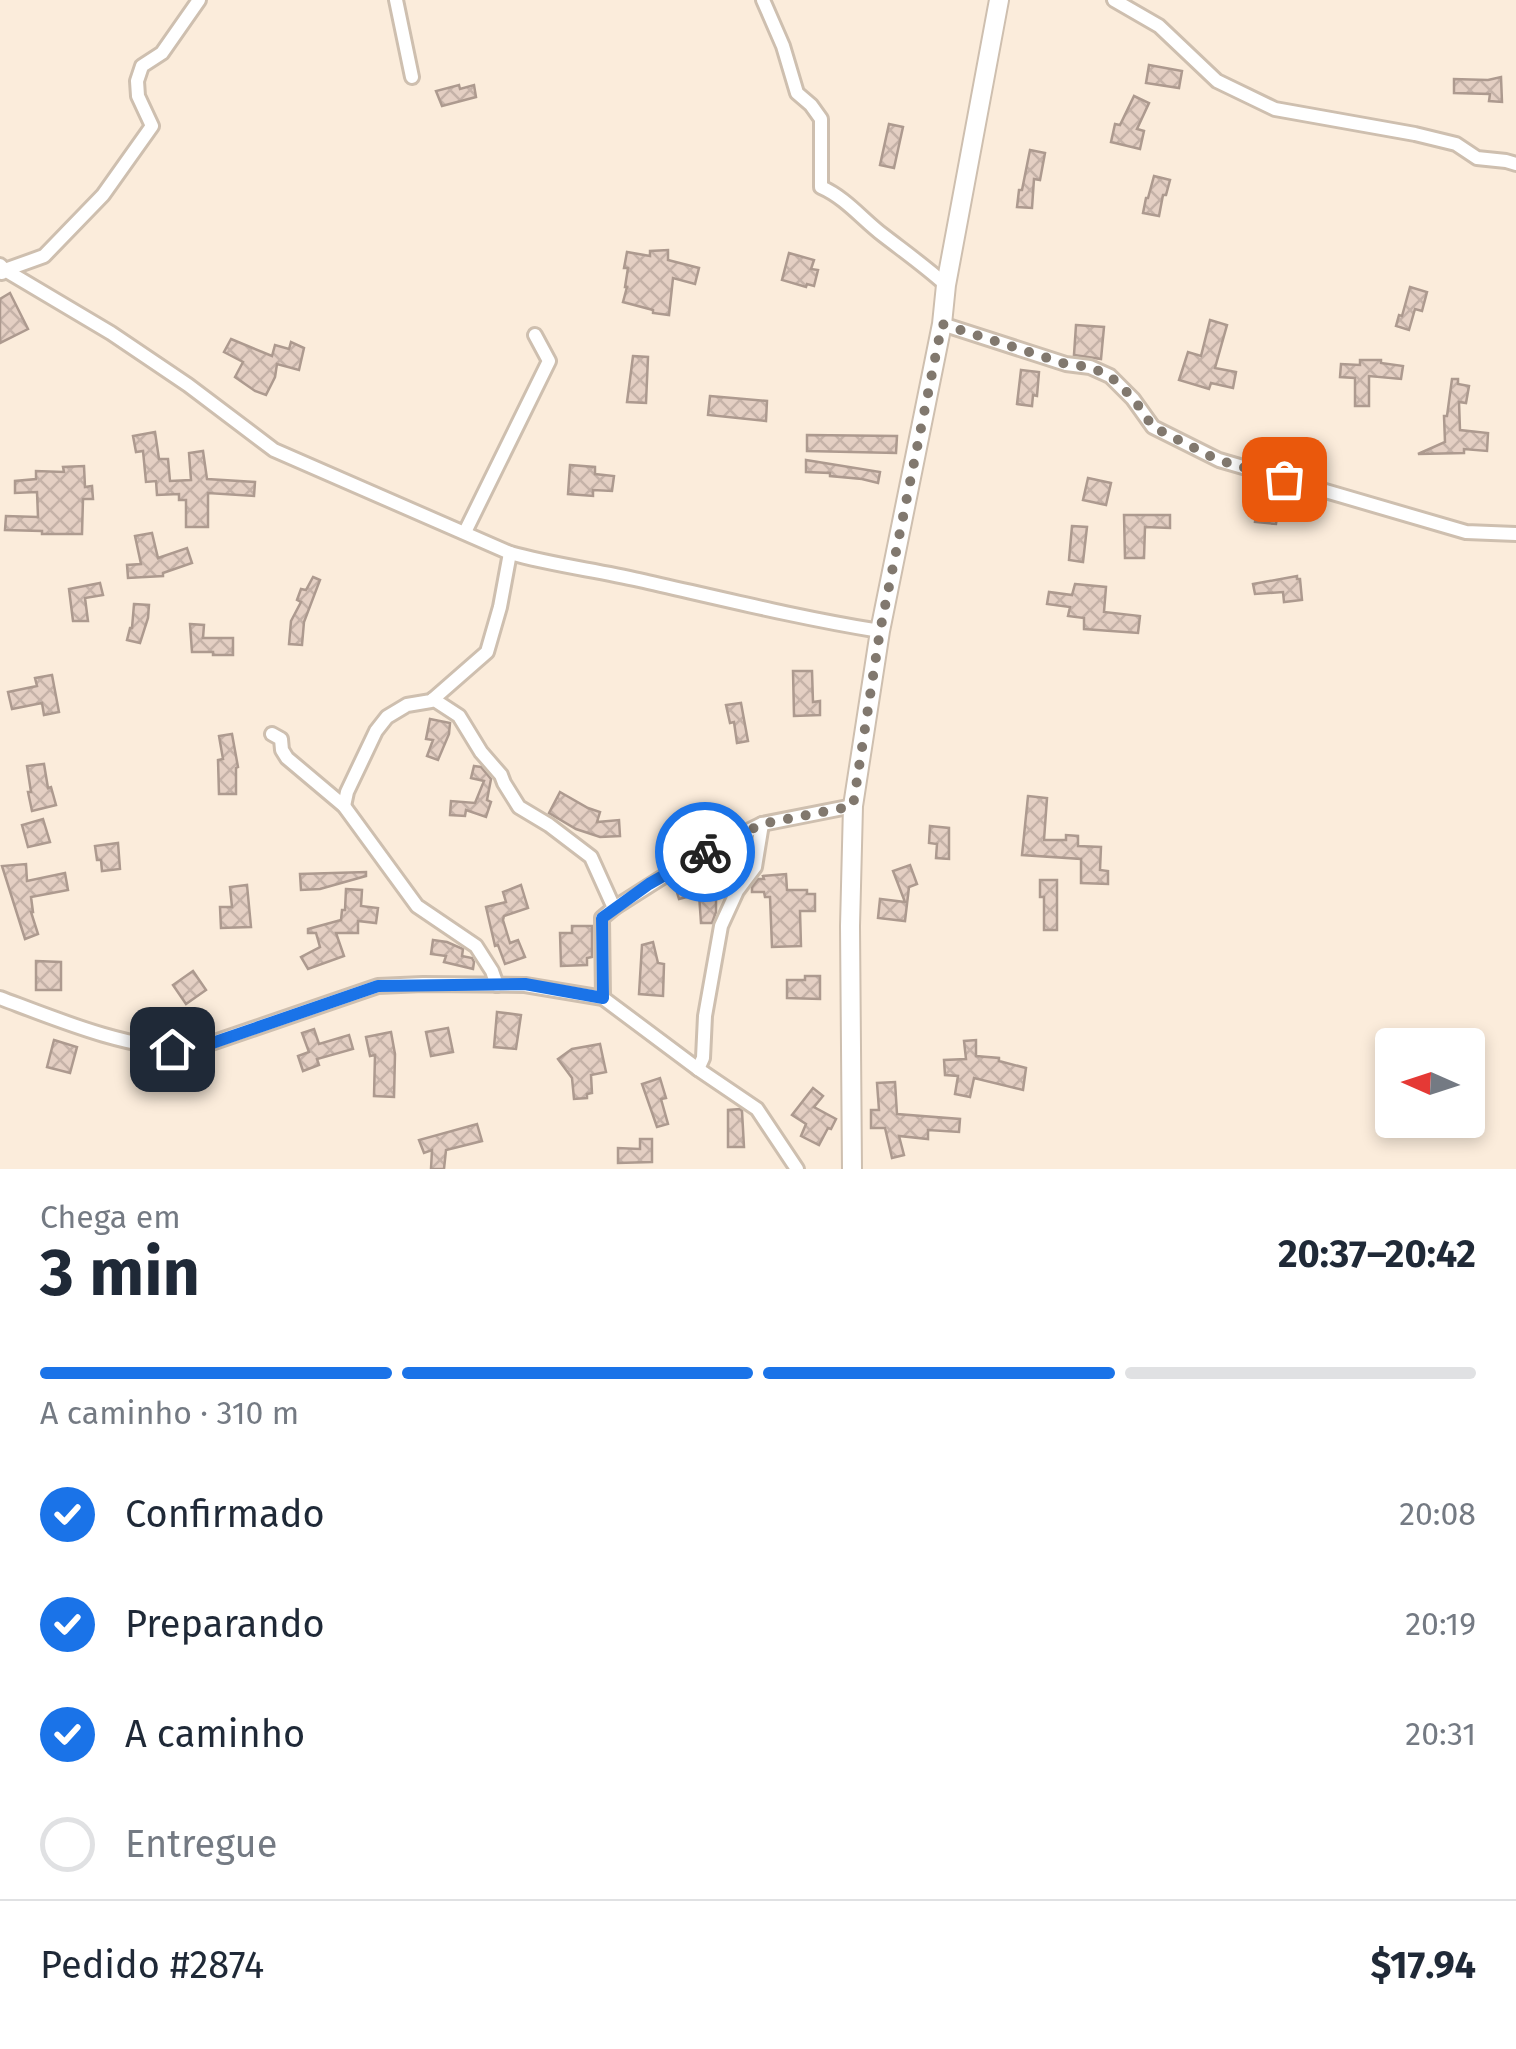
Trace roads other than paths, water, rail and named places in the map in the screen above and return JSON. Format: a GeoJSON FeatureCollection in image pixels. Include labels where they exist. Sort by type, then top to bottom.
{"type":"FeatureCollection","features":[{"type":"Feature","properties":{"kind":"street"},"geometry":{"type":"LineString","coordinates":[[2,270],[44,256],[103,195],[152,126],[138,96],[142,66],[162,53],[198,0]]}},
{"type":"Feature","properties":{"kind":"street"},"geometry":{"type":"LineString","coordinates":[[396,0],[412,77]]}},
{"type":"Feature","properties":{"kind":"street"},"geometry":{"type":"LineString","coordinates":[[763,0],[797,93],[820,120],[821,187],[843,199],[946,284]]}},
{"type":"Feature","properties":{"kind":"street"},"geometry":{"type":"LineString","coordinates":[[852,1169],[853,806],[880,631],[942,324],[999,0]]}},
{"type":"Feature","properties":{"kind":"street"},"geometry":{"type":"LineString","coordinates":[[1114,0],[1158,26],[1217,81],[1275,109],[1415,134],[1456,144],[1477,158],[1516,164]]}},
{"type":"Feature","properties":{"kind":"street"},"geometry":{"type":"LineString","coordinates":[[2,270],[111,333],[274,450],[510,553],[880,631]]}},
{"type":"Feature","properties":{"kind":"street"},"geometry":{"type":"LineString","coordinates":[[942,324],[1110,376],[1133,398],[1153,427],[1218,460],[1466,532],[1516,534]]}},
{"type":"Feature","properties":{"kind":"street"},"geometry":{"type":"LineString","coordinates":[[465,532],[549,361],[535,334]]}},
{"type":"Feature","properties":{"kind":"street"},"geometry":{"type":"LineString","coordinates":[[344,806],[376,731],[387,717],[407,705],[434,700],[488,652],[510,553]]}},
{"type":"Feature","properties":{"kind":"street"},"geometry":{"type":"LineString","coordinates":[[434,700],[459,716],[519,807],[550,824],[591,857],[614,908]]}},
{"type":"Feature","properties":{"kind":"street"},"geometry":{"type":"LineString","coordinates":[[272,734],[280,739],[287,758],[344,806],[417,906],[476,946],[497,984]]}},
{"type":"Feature","properties":{"kind":"street"},"geometry":{"type":"LineString","coordinates":[[603,998],[602,918],[614,908],[691,859],[762,824],[853,806]]}},
{"type":"Feature","properties":{"kind":"street"},"geometry":{"type":"LineString","coordinates":[[698,1069],[703,1058],[704,1016],[721,926],[737,891],[755,868],[762,824]]}},
{"type":"Feature","properties":{"kind":"street"},"geometry":{"type":"LineString","coordinates":[[0,998],[122,1040],[192,1050],[378,986],[525,984],[603,998],[758,1109],[797,1169]]}}]}
